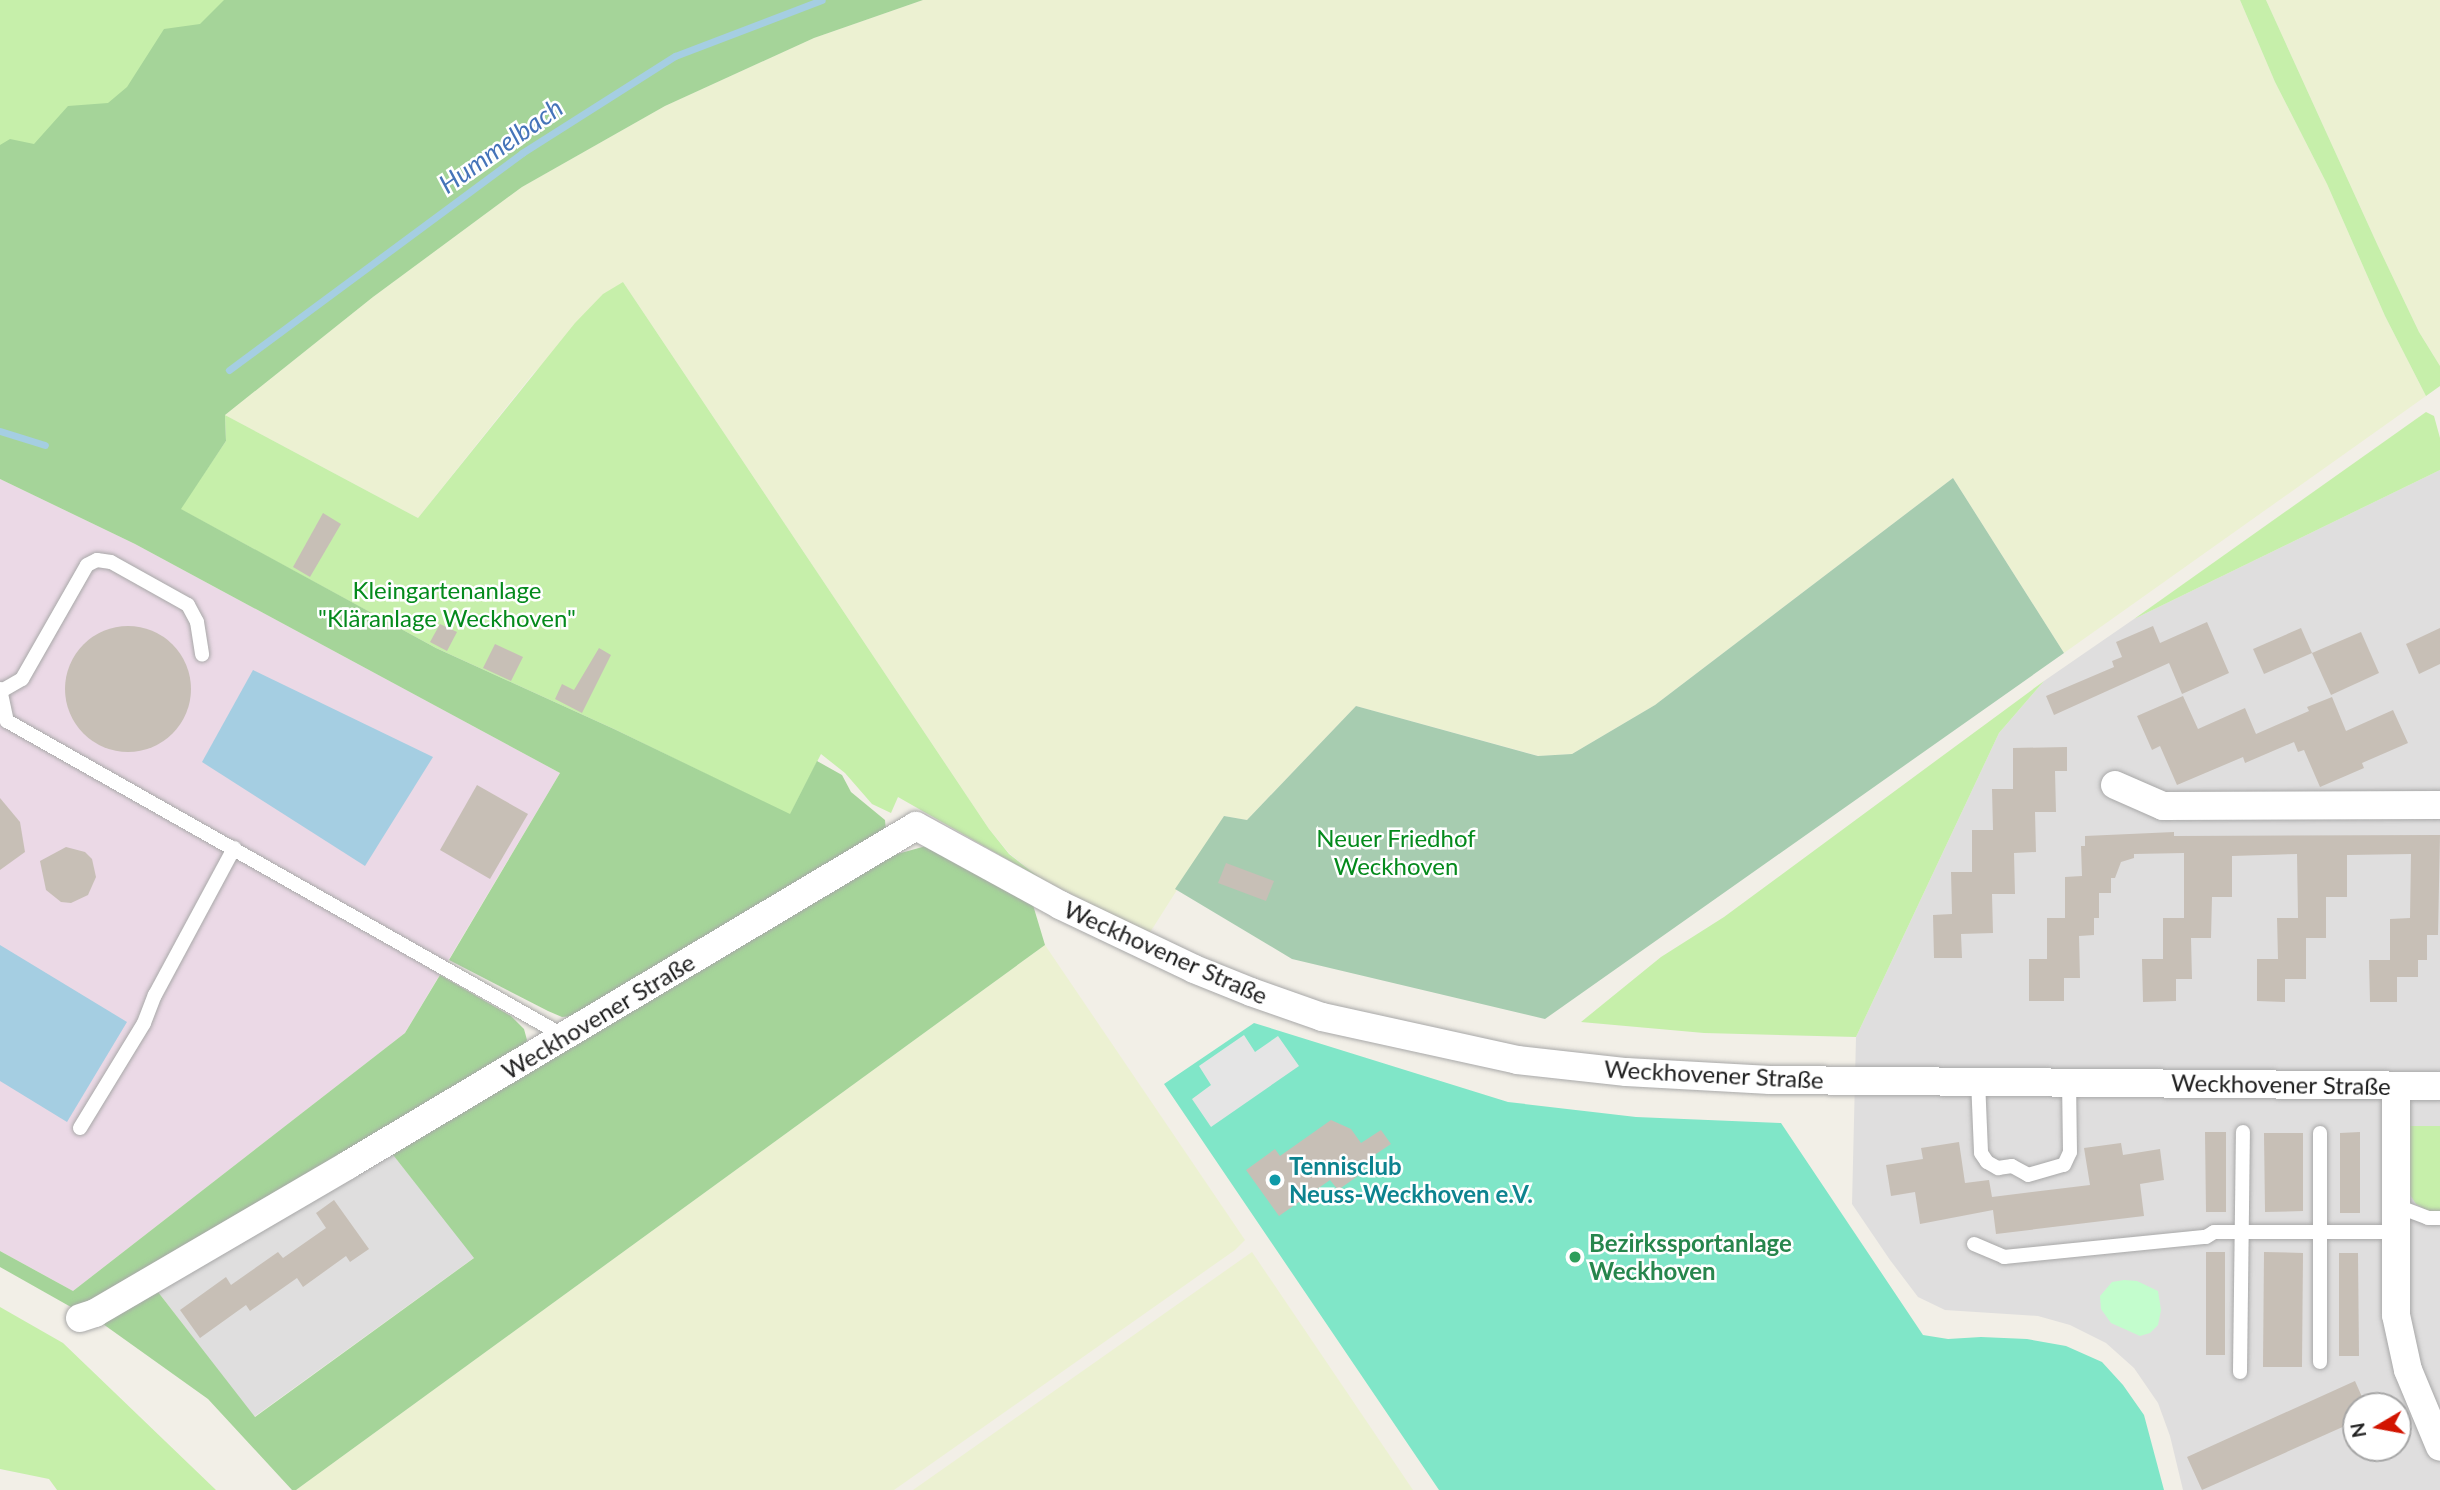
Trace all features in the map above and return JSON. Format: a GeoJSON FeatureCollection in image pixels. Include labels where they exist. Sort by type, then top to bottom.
{"type":"FeatureCollection","features":[{"type":"Feature","properties":{"kind":"street"},"geometry":{"type":"LineString","coordinates":[[2115,785],[2163,806],[2440,805]]}},
{"type":"Feature","properties":{"kind":"street","name":"Weckhovener Straße"},"geometry":{"type":"LineString","coordinates":[[80,1318],[95,1313],[916,826],[1060,905],[1195,970],[1322,1017],[1419,1041],[1517,1060],[1626,1072],[1770,1080],[2440,1086]]}},
{"type":"Feature","properties":{"kind":"street"},"geometry":{"type":"LineString","coordinates":[[2396,1086],[2398,1332],[2408,1370],[2440,1447]]}},
{"type":"Feature","properties":{"kind":"lane"},"geometry":{"type":"LineString","coordinates":[[202,655],[197,622],[188,605],[111,562],[97,560],[87,565],[22,679],[1,689],[4,727],[234,848],[564,1036]]}},
{"type":"Feature","properties":{"kind":"lane"},"geometry":{"type":"LineString","coordinates":[[80,1128],[144,1023],[155,995],[234,848]]}},
{"type":"Feature","properties":{"kind":"lane"},"geometry":{"type":"LineString","coordinates":[[1978,1080],[1981,1153],[1987,1162],[1998,1168],[2012,1166],[2028,1175],[2054,1170],[2064,1165],[2071,1139],[2069,1081]]}},
{"type":"Feature","properties":{"kind":"lane"},"geometry":{"type":"LineString","coordinates":[[2240,1372],[2243,1132]]}},
{"type":"Feature","properties":{"kind":"lane"},"geometry":{"type":"LineString","coordinates":[[2320,1133],[2320,1362]]}},
{"type":"Feature","properties":{"kind":"lane"},"geometry":{"type":"LineString","coordinates":[[1974,1244],[2004,1257],[2242,1231],[2320,1232],[2397,1219],[2440,1218]]}},
{"type":"Feature","properties":{"kind":"shaded area"},"geometry":{"type":"Polygon","coordinates":[[[2440,470],[2440,1490],[2183,1490],[2170,1436],[2158,1403],[2134,1368],[2106,1343],[2070,1325],[2038,1316],[1945,1310],[1918,1297],[1852,1204],[1856,1037],[1999,733],[2044,681],[2134,619],[2440,470]]]}},
{"type":"Feature","properties":{"kind":"shaded area"},"geometry":{"type":"Polygon","coordinates":[[[0,479],[135,544],[560,773],[405,1033],[73,1291],[0,1251],[0,479]]]}},
{"type":"Feature","properties":{"kind":"shaded area"},"geometry":{"type":"Polygon","coordinates":[[[1244,1035],[1255,1052],[1278,1036],[1299,1066],[1211,1127],[1192,1099],[1211,1085],[1199,1066],[1244,1035]]]}},
{"type":"Feature","properties":{"kind":"shaded area"},"geometry":{"type":"Polygon","coordinates":[[[390,1151],[475,1257],[254,1417],[158,1292],[390,1151]]]}},
{"type":"Feature","properties":{"kind":"green space"},"geometry":{"type":"Polygon","coordinates":[[[0,0],[434,0],[0,236],[0,0]]]}},
{"type":"Feature","properties":{"kind":"green space"},"geometry":{"type":"Polygon","coordinates":[[[224,0],[923,0],[814,38],[665,106],[522,187],[373,297],[225,415],[226,441],[181,509],[436,648],[614,729],[790,814],[817,761],[842,775],[851,792],[885,820],[886,831],[575,1016],[562,1017],[548,1011],[449,960],[560,773],[135,544],[0,479],[0,145],[10,139],[34,144],[68,106],[108,103],[127,87],[164,29],[200,24],[224,0]]]}},
{"type":"Feature","properties":{"kind":"green space"},"geometry":{"type":"Polygon","coordinates":[[[923,0],[2240,0],[2275,82],[2327,184],[2385,316],[2426,396],[2064,653],[1953,478],[1655,705],[1572,754],[1539,756],[1356,706],[1247,820],[1224,816],[1149,934],[1040,878],[1009,853],[989,829],[623,282],[532,375],[418,518],[225,415],[373,297],[522,187],[665,106],[814,38],[923,0]]]}},
{"type":"Feature","properties":{"kind":"green space"},"geometry":{"type":"Polygon","coordinates":[[[2240,0],[2266,0],[2378,246],[2419,332],[2440,366],[2440,386],[2426,396],[2385,316],[2327,184],[2275,82],[2240,0]]]}},
{"type":"Feature","properties":{"kind":"green space"},"geometry":{"type":"Polygon","coordinates":[[[2266,0],[2440,0],[2440,366],[2419,332],[2378,246],[2266,0]]]}},
{"type":"Feature","properties":{"kind":"green space","name":"Kleingartenanlage \"Kläranlage Weckhoven\""},"geometry":{"type":"Polygon","coordinates":[[[623,282],[989,829],[1009,854],[1040,878],[898,797],[891,813],[872,804],[845,773],[821,754],[790,815],[614,729],[436,648],[180,509],[226,441],[225,415],[418,518],[575,323],[603,294],[623,282]]]}},
{"type":"Feature","properties":{"kind":"green space"},"geometry":{"type":"Polygon","coordinates":[[[2426,412],[2434,416],[2440,438],[2440,470],[2134,619],[2426,412]]]}},
{"type":"Feature","properties":{"kind":"green space","name":"Neuer Friedhof Weckhoven"},"geometry":{"type":"Polygon","coordinates":[[[1953,478],[2064,653],[1545,1019],[1292,959],[1175,889],[1224,816],[1247,820],[1356,706],[1538,756],[1572,754],[1655,705],[1953,478]]]}},
{"type":"Feature","properties":{"kind":"green space"},"geometry":{"type":"Polygon","coordinates":[[[2044,681],[1999,733],[1856,1037],[1704,1033],[1581,1022],[1661,957],[1724,917],[2044,681]]]}},
{"type":"Feature","properties":{"kind":"green space"},"geometry":{"type":"Polygon","coordinates":[[[926,846],[1033,905],[1045,945],[296,1490],[292,1490],[208,1399],[103,1324],[158,1292],[255,1417],[474,1258],[390,1151],[890,856],[926,846]]]}},
{"type":"Feature","properties":{"kind":"green space"},"geometry":{"type":"Polygon","coordinates":[[[1045,945],[1245,1240],[1235,1250],[894,1490],[296,1490],[1045,945]]]}},
{"type":"Feature","properties":{"kind":"green space"},"geometry":{"type":"Polygon","coordinates":[[[440,975],[511,1016],[524,1029],[527,1040],[523,1052],[78,1311],[0,1267],[0,1251],[73,1291],[405,1033],[440,975]]]}},
{"type":"Feature","properties":{"kind":"green space","name":"Bezirkssportanlage Weckhoven"},"geometry":{"type":"Polygon","coordinates":[[[1254,1023],[1508,1102],[1636,1117],[1781,1123],[1923,1335],[1948,1339],[2027,1339],[2066,1346],[2102,1362],[2123,1385],[2144,1415],[2164,1490],[1439,1490],[1164,1084],[1254,1023]]]}},
{"type":"Feature","properties":{"kind":"green space"},"geometry":{"type":"Polygon","coordinates":[[[2407,1126],[2440,1126],[2440,1211],[2428,1211],[2416,1204],[2407,1190],[2407,1126]]]}},
{"type":"Feature","properties":{"kind":"green space"},"geometry":{"type":"Polygon","coordinates":[[[1252,1252],[1413,1490],[913,1490],[1252,1252]]]}},
{"type":"Feature","properties":{"kind":"green space"},"geometry":{"type":"Polygon","coordinates":[[[2137,1281],[2158,1291],[2161,1310],[2158,1325],[2150,1333],[2140,1336],[2111,1323],[2101,1309],[2100,1296],[2112,1282],[2137,1281]]]}},
{"type":"Feature","properties":{"kind":"green space"},"geometry":{"type":"Polygon","coordinates":[[[0,1307],[63,1343],[216,1490],[57,1490],[49,1479],[0,1469],[0,1307]]]}},
{"type":"Feature","properties":{"kind":"water"},"geometry":{"type":"Polygon","coordinates":[[[253,670],[433,757],[365,866],[202,762],[253,670]]]}},
{"type":"Feature","properties":{"kind":"water"},"geometry":{"type":"Polygon","coordinates":[[[0,945],[127,1022],[67,1122],[0,1081],[0,945]]]}},
{"type":"Feature","properties":{"kind":"building"},"geometry":{"type":"Polygon","coordinates":[[[323,513],[341,524],[310,577],[293,567],[323,513]]]}},
{"type":"Feature","properties":{"kind":"building"},"geometry":{"type":"Polygon","coordinates":[[[2207,622],[2229,673],[2182,694],[2169,663],[2054,715],[2046,696],[2114,667],[2112,661],[2122,657],[2116,642],[2153,626],[2160,643],[2207,622]]]}},
{"type":"Feature","properties":{"kind":"building"},"geometry":{"type":"Polygon","coordinates":[[[440,624],[457,632],[447,651],[430,642],[440,624]]]}},
{"type":"Feature","properties":{"kind":"building"},"geometry":{"type":"Polygon","coordinates":[[[128,626],[152,631],[173,644],[186,665],[191,689],[186,713],[173,734],[152,747],[128,752],[104,747],[83,734],[70,713],[65,689],[70,665],[83,644],[104,631],[128,626]]]}},
{"type":"Feature","properties":{"kind":"building"},"geometry":{"type":"Polygon","coordinates":[[[2301,628],[2312,653],[2264,674],[2253,649],[2301,628]]]}},
{"type":"Feature","properties":{"kind":"building"},"geometry":{"type":"Polygon","coordinates":[[[2440,628],[2440,664],[2419,674],[2406,644],[2440,628]]]}},
{"type":"Feature","properties":{"kind":"building"},"geometry":{"type":"Polygon","coordinates":[[[2361,632],[2379,673],[2331,695],[2312,653],[2361,632]]]}},
{"type":"Feature","properties":{"kind":"building"},"geometry":{"type":"Polygon","coordinates":[[[495,644],[523,657],[511,681],[483,668],[495,644]]]}},
{"type":"Feature","properties":{"kind":"building"},"geometry":{"type":"Polygon","coordinates":[[[599,648],[611,655],[582,713],[555,699],[562,684],[574,690],[599,648]]]}},
{"type":"Feature","properties":{"kind":"building"},"geometry":{"type":"Polygon","coordinates":[[[2183,696],[2198,729],[2245,708],[2256,734],[2309,711],[2307,707],[2332,697],[2346,731],[2393,710],[2408,743],[2362,763],[2364,768],[2320,787],[2304,750],[2298,752],[2294,742],[2245,763],[2243,757],[2177,785],[2160,746],[2152,750],[2137,716],[2183,696]]]}},
{"type":"Feature","properties":{"kind":"building"},"geometry":{"type":"Polygon","coordinates":[[[2067,747],[2067,771],[2055,771],[2056,812],[2035,812],[2036,852],[2014,853],[2015,894],[1992,894],[1993,933],[1961,934],[1962,958],[1934,958],[1933,915],[1952,914],[1951,872],[1972,872],[1972,830],[1993,830],[1992,789],[2013,789],[2013,748],[2067,747]]]}},
{"type":"Feature","properties":{"kind":"building"},"geometry":{"type":"Polygon","coordinates":[[[477,785],[528,814],[490,879],[440,850],[477,785]]]}},
{"type":"Feature","properties":{"kind":"building"},"geometry":{"type":"Polygon","coordinates":[[[0,798],[20,822],[25,852],[0,870],[0,798]]]}},
{"type":"Feature","properties":{"kind":"building"},"geometry":{"type":"Polygon","coordinates":[[[2174,832],[2174,836],[2440,835],[2438,935],[2427,935],[2427,960],[2418,960],[2418,977],[2397,977],[2397,1002],[2370,1002],[2369,960],[2390,960],[2390,919],[2410,918],[2411,854],[2347,855],[2347,897],[2326,897],[2326,938],[2306,938],[2306,979],[2285,979],[2285,1002],[2257,1001],[2257,959],[2278,959],[2277,918],[2298,918],[2297,854],[2232,856],[2232,897],[2212,897],[2211,938],[2191,938],[2192,979],[2176,979],[2176,1001],[2143,1002],[2142,959],[2163,959],[2163,918],[2184,918],[2184,853],[2134,854],[2134,858],[2121,862],[2115,878],[2111,878],[2111,893],[2099,893],[2099,918],[2094,918],[2094,935],[2079,936],[2080,978],[2064,978],[2064,1001],[2029,1001],[2029,959],[2047,959],[2047,918],[2065,918],[2065,877],[2082,876],[2081,846],[2085,846],[2085,836],[2174,832]]]}},
{"type":"Feature","properties":{"kind":"building"},"geometry":{"type":"Polygon","coordinates":[[[66,847],[85,852],[92,859],[96,877],[88,895],[71,903],[61,902],[46,890],[40,861],[66,847]]]}},
{"type":"Feature","properties":{"kind":"building"},"geometry":{"type":"Polygon","coordinates":[[[1226,863],[1274,881],[1266,901],[1218,883],[1226,863]]]}},
{"type":"Feature","properties":{"kind":"building"},"geometry":{"type":"Polygon","coordinates":[[[1331,1120],[1351,1129],[1361,1143],[1381,1130],[1391,1144],[1361,1164],[1365,1171],[1338,1190],[1330,1180],[1279,1216],[1246,1170],[1275,1149],[1280,1156],[1331,1120]]]}},
{"type":"Feature","properties":{"kind":"building"},"geometry":{"type":"Polygon","coordinates":[[[2205,1132],[2226,1132],[2226,1212],[2206,1212],[2205,1132]]]}},
{"type":"Feature","properties":{"kind":"building"},"geometry":{"type":"Polygon","coordinates":[[[2360,1132],[2360,1213],[2340,1213],[2340,1133],[2360,1132]]]}},
{"type":"Feature","properties":{"kind":"building"},"geometry":{"type":"Polygon","coordinates":[[[2264,1133],[2303,1133],[2303,1211],[2265,1212],[2264,1133]]]}},
{"type":"Feature","properties":{"kind":"building"},"geometry":{"type":"Polygon","coordinates":[[[1959,1142],[1965,1183],[1989,1180],[1992,1197],[2090,1185],[2084,1148],[2121,1143],[2123,1155],[2160,1149],[2164,1180],[2140,1184],[2144,1216],[1996,1234],[1993,1210],[1920,1224],[1915,1192],[1891,1196],[1886,1165],[1923,1159],[1921,1148],[1959,1142]]]}},
{"type":"Feature","properties":{"kind":"building"},"geometry":{"type":"Polygon","coordinates":[[[334,1200],[369,1249],[350,1262],[346,1256],[303,1287],[297,1278],[250,1311],[246,1305],[200,1338],[180,1310],[226,1277],[231,1285],[278,1252],[283,1258],[326,1228],[316,1213],[334,1200]]]}},
{"type":"Feature","properties":{"kind":"building"},"geometry":{"type":"Polygon","coordinates":[[[2206,1252],[2225,1252],[2225,1355],[2206,1355],[2206,1252]]]}},
{"type":"Feature","properties":{"kind":"building"},"geometry":{"type":"Polygon","coordinates":[[[2264,1252],[2303,1253],[2302,1367],[2263,1367],[2264,1252]]]}},
{"type":"Feature","properties":{"kind":"building"},"geometry":{"type":"Polygon","coordinates":[[[2339,1253],[2358,1253],[2359,1356],[2339,1356],[2339,1253]]]}},
{"type":"Feature","properties":{"kind":"building"},"geometry":{"type":"Polygon","coordinates":[[[2355,1381],[2360,1392],[2342,1392],[2342,1427],[2202,1490],[2187,1457],[2355,1381]]]}},
{"type":"Feature","properties":{"kind":"waterway","name":"Hummelbach"},"geometry":{"type":"LineString","coordinates":[[229,370],[522,153],[675,56],[822,0]]}},
{"type":"Feature","properties":{"kind":"waterway","name":"Hummelbach"},"geometry":{"type":"LineString","coordinates":[[0,431],[45,445]]}},
{"type":"Feature","properties":{"kind":"place","name":"Tennisclub Neuss-Weckhoven e.V."},"geometry":{"type":"Point","coordinates":[1275,1180]}},
{"type":"Feature","properties":{"kind":"place","name":"Bezirkssportanlage Weckhoven"},"geometry":{"type":"Point","coordinates":[1575,1257]}}]}
